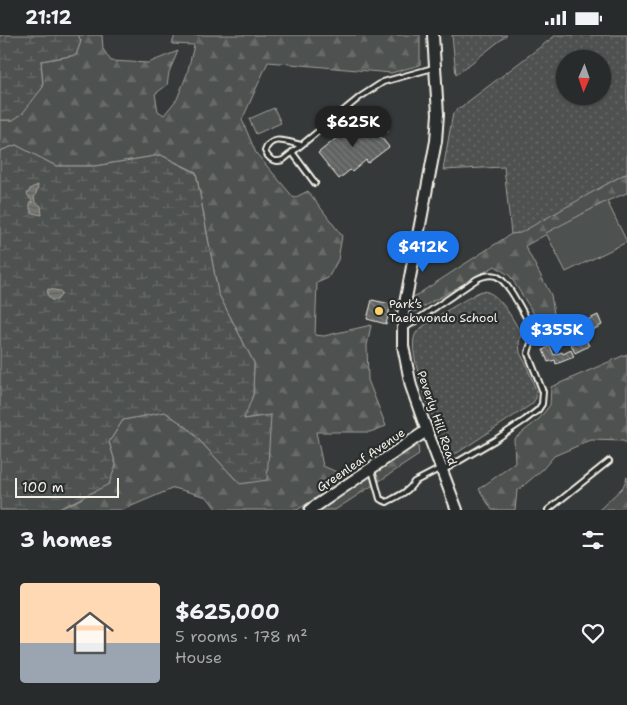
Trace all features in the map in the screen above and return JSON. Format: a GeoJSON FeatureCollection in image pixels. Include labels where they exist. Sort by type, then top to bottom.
{"type":"FeatureCollection","features":[{"type":"Feature","properties":{"kind":"street","name":"Peverly Hill Road"},"geometry":{"type":"LineString","coordinates":[[433,35],[438,114],[436,141],[409,282],[403,330],[406,362],[412,386],[426,431],[457,510]]}},
{"type":"Feature","properties":{"kind":"street","name":"Greenleaf Avenue"},"geometry":{"type":"LineString","coordinates":[[310,510],[426,431]]}},
{"type":"Feature","properties":{"kind":"lane"},"geometry":{"type":"LineString","coordinates":[[301,145],[273,140],[265,151],[272,161],[284,160],[360,97],[384,82],[436,68]]}},
{"type":"Feature","properties":{"kind":"lane"},"geometry":{"type":"LineString","coordinates":[[292,152],[315,183]]}},
{"type":"Feature","properties":{"kind":"lane"},"geometry":{"type":"LineString","coordinates":[[372,468],[380,499],[387,502],[404,493],[414,482],[442,469],[526,421],[542,405],[543,392],[528,354],[534,331],[506,285],[497,277],[486,275],[477,279],[403,330]]}},
{"type":"Feature","properties":{"kind":"lane"},"geometry":{"type":"LineString","coordinates":[[548,510],[608,461]]}},
{"type":"Feature","properties":{"kind":"green space"},"geometry":{"type":"Polygon","coordinates":[[[0,35],[78,35],[81,41],[76,55],[41,61],[43,87],[22,114],[13,120],[0,120],[0,35]]]}},
{"type":"Feature","properties":{"kind":"green space"},"geometry":{"type":"Polygon","coordinates":[[[78,35],[102,35],[103,49],[111,61],[148,63],[178,51],[169,72],[167,85],[155,94],[158,111],[164,115],[177,99],[187,74],[194,45],[172,44],[175,35],[420,35],[420,65],[391,73],[268,62],[242,120],[256,153],[294,198],[308,191],[342,236],[338,260],[328,278],[317,283],[315,335],[324,336],[371,325],[367,346],[368,380],[386,426],[370,432],[316,432],[323,466],[348,477],[297,510],[217,510],[207,497],[174,488],[122,510],[57,510],[81,499],[116,465],[109,442],[123,420],[165,412],[188,428],[240,484],[271,415],[243,419],[253,395],[254,363],[218,293],[196,172],[161,155],[95,166],[56,166],[16,145],[0,151],[0,120],[13,120],[43,87],[41,61],[76,55],[81,41],[78,35]]]}},
{"type":"Feature","properties":{"kind":"green space"},"geometry":{"type":"Polygon","coordinates":[[[452,35],[507,35],[456,75],[452,35]]]}},
{"type":"Feature","properties":{"kind":"green space"},"geometry":{"type":"Polygon","coordinates":[[[556,35],[627,35],[627,174],[520,234],[511,234],[504,167],[443,170],[453,113],[556,35]]]}},
{"type":"Feature","properties":{"kind":"green space"},"geometry":{"type":"Polygon","coordinates":[[[274,108],[281,123],[256,134],[249,119],[274,108]]]}},
{"type":"Feature","properties":{"kind":"green space"},"geometry":{"type":"Polygon","coordinates":[[[16,145],[56,166],[95,166],[161,155],[196,173],[218,293],[254,363],[253,395],[244,419],[271,415],[267,480],[240,484],[188,428],[165,412],[123,420],[109,442],[116,465],[109,484],[57,510],[0,510],[0,151],[16,145]]]}},
{"type":"Feature","properties":{"kind":"green space"},"geometry":{"type":"Polygon","coordinates":[[[627,174],[627,193],[607,201],[525,246],[551,295],[555,320],[541,325],[510,276],[495,266],[409,315],[412,298],[511,234],[520,233],[627,174]]]}},
{"type":"Feature","properties":{"kind":"green space"},"geometry":{"type":"Polygon","coordinates":[[[607,201],[627,242],[566,272],[546,233],[607,201]]]}},
{"type":"Feature","properties":{"kind":"green space"},"geometry":{"type":"Polygon","coordinates":[[[482,291],[488,292],[500,301],[521,333],[520,353],[536,390],[536,398],[532,404],[457,453],[449,454],[444,447],[423,389],[414,355],[413,342],[416,333],[426,324],[482,291]]]}},
{"type":"Feature","properties":{"kind":"green space"},"geometry":{"type":"Polygon","coordinates":[[[627,354],[627,443],[623,441],[591,440],[554,456],[542,470],[517,491],[515,510],[492,510],[479,489],[515,463],[514,439],[539,419],[550,405],[551,387],[627,354]]]}},
{"type":"Feature","properties":{"kind":"green space"},"geometry":{"type":"Polygon","coordinates":[[[412,444],[418,446],[419,455],[335,510],[316,510],[412,444]]]}},
{"type":"Feature","properties":{"kind":"green space"},"geometry":{"type":"Polygon","coordinates":[[[627,477],[627,510],[599,510],[623,487],[627,477]]]}},
{"type":"Feature","properties":{"kind":"shaded area"},"geometry":{"type":"Polygon","coordinates":[[[376,116],[385,119],[388,132],[385,132],[377,124],[376,116]]]}},
{"type":"Feature","properties":{"kind":"shaded area"},"geometry":{"type":"Polygon","coordinates":[[[38,185],[34,198],[35,202],[41,206],[42,215],[32,213],[30,201],[32,203],[32,201],[27,194],[31,188],[38,185]]]}},
{"type":"Feature","properties":{"kind":"shaded area"},"geometry":{"type":"Polygon","coordinates":[[[48,289],[60,291],[62,294],[57,300],[51,300],[47,294],[48,289]]]}},
{"type":"Feature","properties":{"kind":"building"},"geometry":{"type":"Polygon","coordinates":[[[364,116],[389,147],[368,163],[366,160],[352,172],[350,170],[339,179],[318,153],[364,116]]]}},
{"type":"Feature","properties":{"kind":"building","name":"Park’s Taekwondo School"},"geometry":{"type":"Polygon","coordinates":[[[372,300],[391,304],[386,324],[367,319],[372,300]]]}},
{"type":"Feature","properties":{"kind":"building"},"geometry":{"type":"Polygon","coordinates":[[[598,315],[602,325],[584,334],[579,324],[598,315]]]}},
{"type":"Feature","properties":{"kind":"building"},"geometry":{"type":"Polygon","coordinates":[[[585,337],[589,346],[575,353],[571,344],[585,337]]]}},
{"type":"Feature","properties":{"kind":"building"},"geometry":{"type":"Polygon","coordinates":[[[550,346],[554,355],[562,352],[563,354],[571,350],[574,357],[556,364],[555,360],[548,362],[543,350],[550,346]]]}},
{"type":"Feature","properties":{"kind":"place","name":"Park’s Taekwondo School"},"geometry":{"type":"Point","coordinates":[379,311]}}]}
